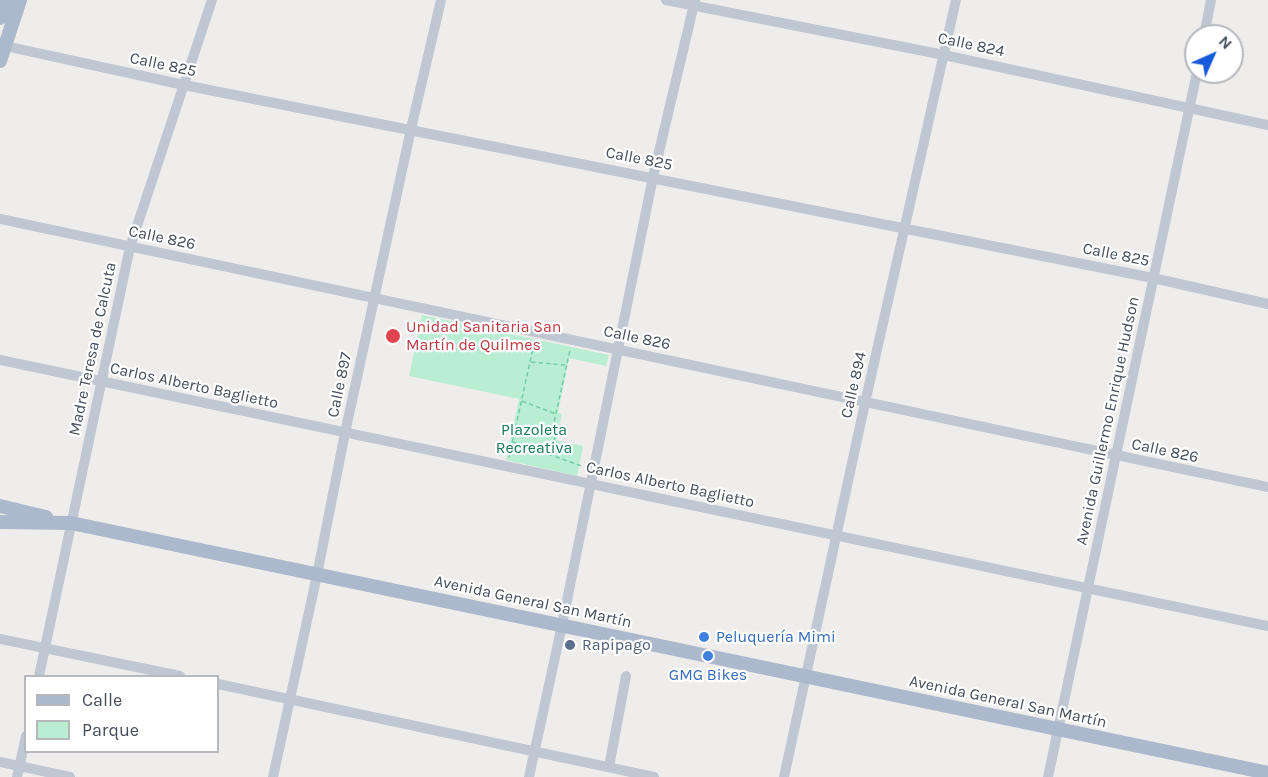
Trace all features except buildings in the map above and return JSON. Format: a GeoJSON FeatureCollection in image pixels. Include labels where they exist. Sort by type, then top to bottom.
{"type":"FeatureCollection","features":[{"type":"Feature","properties":{"kind":"main road"},"geometry":{"type":"LineString","coordinates":[[0,18],[6,0]]}},
{"type":"Feature","properties":{"kind":"main road"},"geometry":{"type":"LineString","coordinates":[[0,61],[2,45],[20,0]]}},
{"type":"Feature","properties":{"kind":"main road"},"geometry":{"type":"LineString","coordinates":[[0,506],[71,523]]}},
{"type":"Feature","properties":{"kind":"main road","name":"Avenida General San Martín"},"geometry":{"type":"LineString","coordinates":[[0,522],[71,523],[1268,773]]}},
{"type":"Feature","properties":{"kind":"street","name":"Madre Teresa de Calcuta"},"geometry":{"type":"LineString","coordinates":[[39,675],[130,246],[212,0]]}},
{"type":"Feature","properties":{"kind":"street","name":"Calle 897"},"geometry":{"type":"LineString","coordinates":[[273,777],[345,433],[441,0]]}},
{"type":"Feature","properties":{"kind":"street","name":"Calle 824"},"geometry":{"type":"LineString","coordinates":[[666,0],[694,3],[1268,125]]}},
{"type":"Feature","properties":{"kind":"street","name":"Calle 894"},"geometry":{"type":"LineString","coordinates":[[784,777],[956,0]]}},
{"type":"Feature","properties":{"kind":"street"},"geometry":{"type":"LineString","coordinates":[[1206,24],[1211,0]]}},
{"type":"Feature","properties":{"kind":"street"},"geometry":{"type":"LineString","coordinates":[[529,777],[653,177],[694,3]]}},
{"type":"Feature","properties":{"kind":"street","name":"Calle 825"},"geometry":{"type":"LineString","coordinates":[[2,45],[184,85],[1153,278],[1268,304]]}},
{"type":"Feature","properties":{"kind":"street","name":"Avenida Guillermo Enrique Hudson"},"geometry":{"type":"LineString","coordinates":[[1048,777],[1195,84]]}},
{"type":"Feature","properties":{"kind":"street","name":"Calle 826"},"geometry":{"type":"LineString","coordinates":[[0,219],[1268,487]]}},
{"type":"Feature","properties":{"kind":"street","name":"Carlos Alberto Baglietto"},"geometry":{"type":"LineString","coordinates":[[0,360],[1268,626]]}},
{"type":"Feature","properties":{"kind":"street"},"geometry":{"type":"LineString","coordinates":[[0,639],[175,675]]}},
{"type":"Feature","properties":{"kind":"street"},"geometry":{"type":"LineString","coordinates":[[609,767],[626,676]]}},
{"type":"Feature","properties":{"kind":"street"},"geometry":{"type":"LineString","coordinates":[[219,684],[654,777]]}},
{"type":"Feature","properties":{"kind":"street"},"geometry":{"type":"LineString","coordinates":[[18,772],[24,745]]}},
{"type":"Feature","properties":{"kind":"street"},"geometry":{"type":"LineString","coordinates":[[0,762],[18,772],[70,777]]}},
{"type":"Feature","properties":{"kind":"path"},"geometry":{"type":"LineString","coordinates":[[507,466],[536,333]]}},
{"type":"Feature","properties":{"kind":"path"},"geometry":{"type":"LineString","coordinates":[[551,455],[557,428],[553,427],[572,340]]}},
{"type":"Feature","properties":{"kind":"path"},"geometry":{"type":"LineString","coordinates":[[530,362],[567,365]]}},
{"type":"Feature","properties":{"kind":"path"},"geometry":{"type":"LineString","coordinates":[[521,400],[556,414]]}},
{"type":"Feature","properties":{"kind":"path"},"geometry":{"type":"LineString","coordinates":[[512,442],[594,470]]}},
{"type":"Feature","properties":{"kind":"green space","name":"Plazoleta Recreativa"},"geometry":{"type":"Polygon","coordinates":[[[422,315],[609,355],[606,366],[569,358],[558,413],[562,414],[556,440],[583,446],[577,476],[506,460],[519,399],[409,376],[422,315]]]}},
{"type":"Feature","properties":{"kind":"place","name":"Unidad Sanitaria San Martín de Quilmes"},"geometry":{"type":"Point","coordinates":[393,336]}},
{"type":"Feature","properties":{"kind":"place","name":"Peluquería Mimi"},"geometry":{"type":"Point","coordinates":[704,637]}},
{"type":"Feature","properties":{"kind":"place","name":"Rapipago"},"geometry":{"type":"Point","coordinates":[570,645]}},
{"type":"Feature","properties":{"kind":"place","name":"GMG Bikes"},"geometry":{"type":"Point","coordinates":[708,656]}}]}
